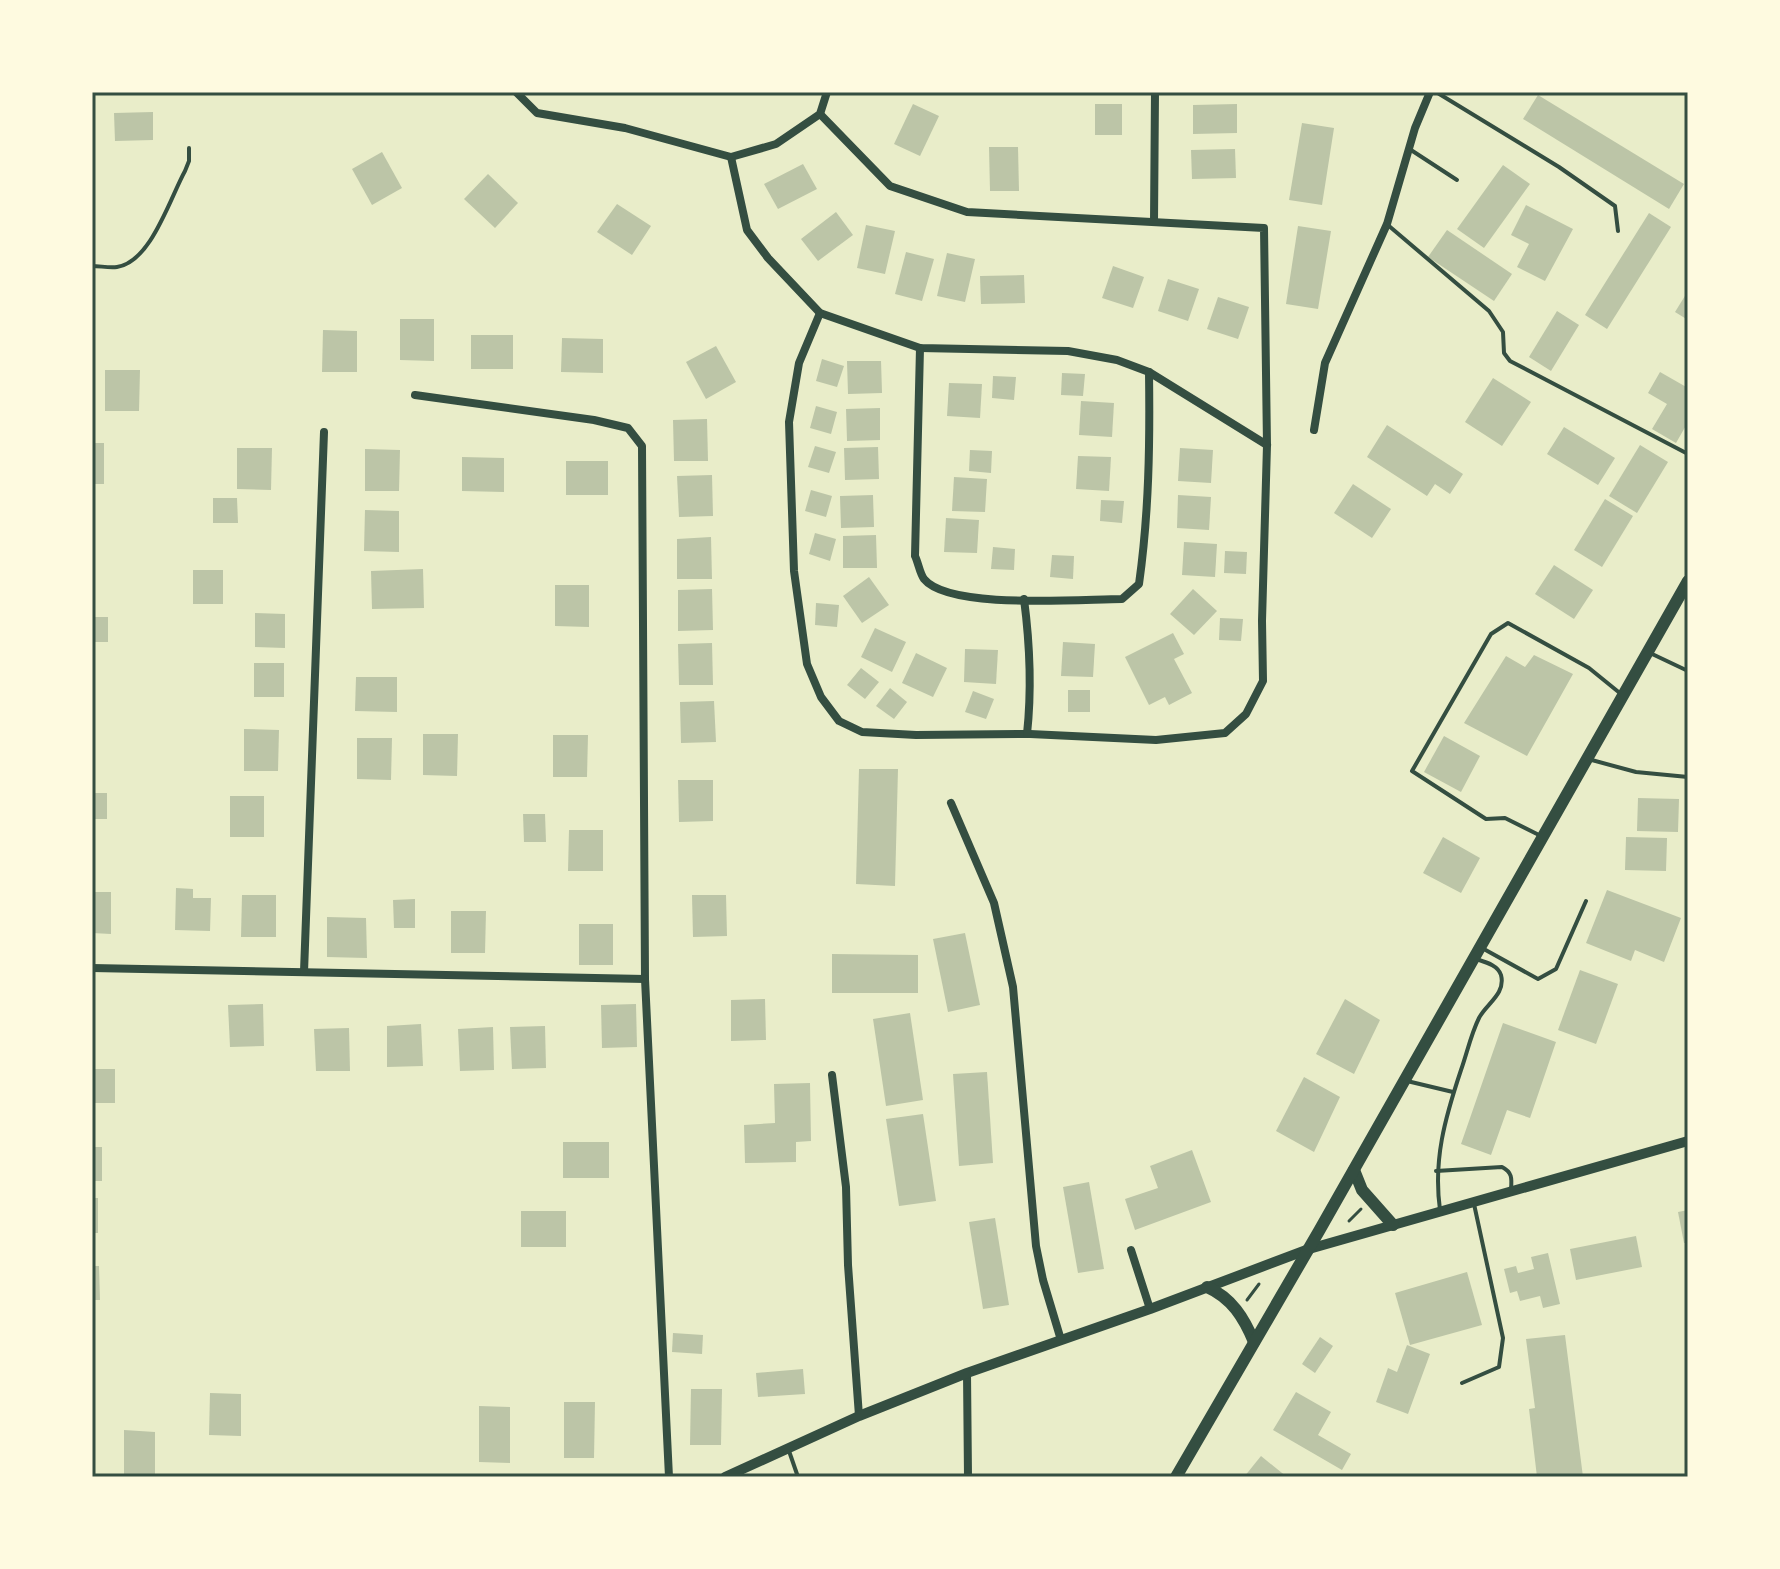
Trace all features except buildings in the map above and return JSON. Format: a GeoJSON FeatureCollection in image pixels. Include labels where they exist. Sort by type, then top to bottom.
{"type":"FeatureCollection","features":[{"type":"Feature","properties":{"kind":"main road"},"geometry":{"type":"LineString","coordinates":[[1176,1477],[1688,581]]}},
{"type":"Feature","properties":{"kind":"main road"},"geometry":{"type":"LineString","coordinates":[[1354,1170],[1362,1190],[1393,1225]]}},
{"type":"Feature","properties":{"kind":"main road"},"geometry":{"type":"LineString","coordinates":[[1207,1287],[1229,1300],[1242,1317],[1254,1342]]}},
{"type":"Feature","properties":{"kind":"street"},"geometry":{"type":"LineString","coordinates":[[516,92],[537,113],[625,128],[731,157],[776,144],[820,114],[827,92]]}},
{"type":"Feature","properties":{"kind":"street"},"geometry":{"type":"LineString","coordinates":[[1154,222],[1155,92]]}},
{"type":"Feature","properties":{"kind":"street"},"geometry":{"type":"LineString","coordinates":[[1314,430],[1325,363],[1387,224],[1430,92]]}},
{"type":"Feature","properties":{"kind":"street"},"geometry":{"type":"LineString","coordinates":[[820,114],[890,186],[967,212],[1264,228],[1267,445],[1263,681],[1246,714],[1225,733],[1156,740],[1027,734],[862,732],[839,721],[821,697],[807,664],[794,571],[789,422],[799,363],[820,313]]}},
{"type":"Feature","properties":{"kind":"street"},"geometry":{"type":"LineString","coordinates":[[731,157],[747,230],[768,258],[820,313],[920,348],[1068,351],[1117,360],[1149,372],[1267,445]]}},
{"type":"Feature","properties":{"kind":"street"},"geometry":{"type":"LineString","coordinates":[[920,348],[915,556],[924,579],[945,593],[977,600],[1122,599],[1139,584],[1147,531],[1149,372]]}},
{"type":"Feature","properties":{"kind":"street"},"geometry":{"type":"LineString","coordinates":[[415,395],[594,420],[628,428],[642,446],[645,979],[669,1477]]}},
{"type":"Feature","properties":{"kind":"street"},"geometry":{"type":"LineString","coordinates":[[304,972],[324,432]]}},
{"type":"Feature","properties":{"kind":"street"},"geometry":{"type":"LineString","coordinates":[[1024,599],[1030,644],[1031,691],[1027,734]]}},
{"type":"Feature","properties":{"kind":"street"},"geometry":{"type":"LineString","coordinates":[[951,803],[994,903],[1013,987],[1036,1246],[1061,1340]]}},
{"type":"Feature","properties":{"kind":"street"},"geometry":{"type":"LineString","coordinates":[[92,968],[645,979]]}},
{"type":"Feature","properties":{"kind":"street"},"geometry":{"type":"LineString","coordinates":[[832,1075],[846,1187],[848,1265],[859,1416]]}},
{"type":"Feature","properties":{"kind":"street"},"geometry":{"type":"LineString","coordinates":[[725,1477],[859,1416],[967,1373],[1309,1249],[1688,1141]]}},
{"type":"Feature","properties":{"kind":"street"},"geometry":{"type":"LineString","coordinates":[[1131,1250],[1150,1309]]}},
{"type":"Feature","properties":{"kind":"street"},"geometry":{"type":"LineString","coordinates":[[967,1373],[968,1477]]}},
{"type":"Feature","properties":{"kind":"lane"},"geometry":{"type":"LineString","coordinates":[[1436,92],[1559,167],[1615,206],[1618,231]]}},
{"type":"Feature","properties":{"kind":"lane"},"geometry":{"type":"LineString","coordinates":[[92,266],[120,267],[138,256],[152,239],[185,171],[189,148]]}},
{"type":"Feature","properties":{"kind":"lane"},"geometry":{"type":"LineString","coordinates":[[1409,149],[1457,180]]}},
{"type":"Feature","properties":{"kind":"lane"},"geometry":{"type":"LineString","coordinates":[[1387,224],[1489,311],[1503,332],[1504,353],[1510,361],[1688,454]]}},
{"type":"Feature","properties":{"kind":"lane"},"geometry":{"type":"LineString","coordinates":[[1543,837],[1505,818],[1486,819],[1412,771],[1491,634],[1508,623],[1589,668],[1623,695]]}},
{"type":"Feature","properties":{"kind":"lane"},"geometry":{"type":"LineString","coordinates":[[1648,651],[1688,671]]}},
{"type":"Feature","properties":{"kind":"lane"},"geometry":{"type":"LineString","coordinates":[[1587,758],[1636,772],[1688,777]]}},
{"type":"Feature","properties":{"kind":"lane"},"geometry":{"type":"LineString","coordinates":[[1477,952],[1538,979],[1556,969],[1586,901]]}},
{"type":"Feature","properties":{"kind":"lane"},"geometry":{"type":"LineString","coordinates":[[1440,1211],[1436,1171],[1443,1126],[1480,1015],[1498,994],[1501,982],[1501,974],[1495,966],[1477,952]]}},
{"type":"Feature","properties":{"kind":"lane"},"geometry":{"type":"LineString","coordinates":[[1405,1080],[1454,1092]]}},
{"type":"Feature","properties":{"kind":"lane"},"geometry":{"type":"LineString","coordinates":[[1436,1171],[1502,1167],[1509,1171],[1512,1178],[1510,1191]]}},
{"type":"Feature","properties":{"kind":"lane"},"geometry":{"type":"LineString","coordinates":[[1462,1383],[1499,1367],[1503,1338],[1473,1202]]}},
{"type":"Feature","properties":{"kind":"lane"},"geometry":{"type":"LineString","coordinates":[[788,1448],[798,1477]]}},
{"type":"Feature","properties":{"kind":"path"},"geometry":{"type":"LineString","coordinates":[[1242,1306],[1264,1278]]}}]}
